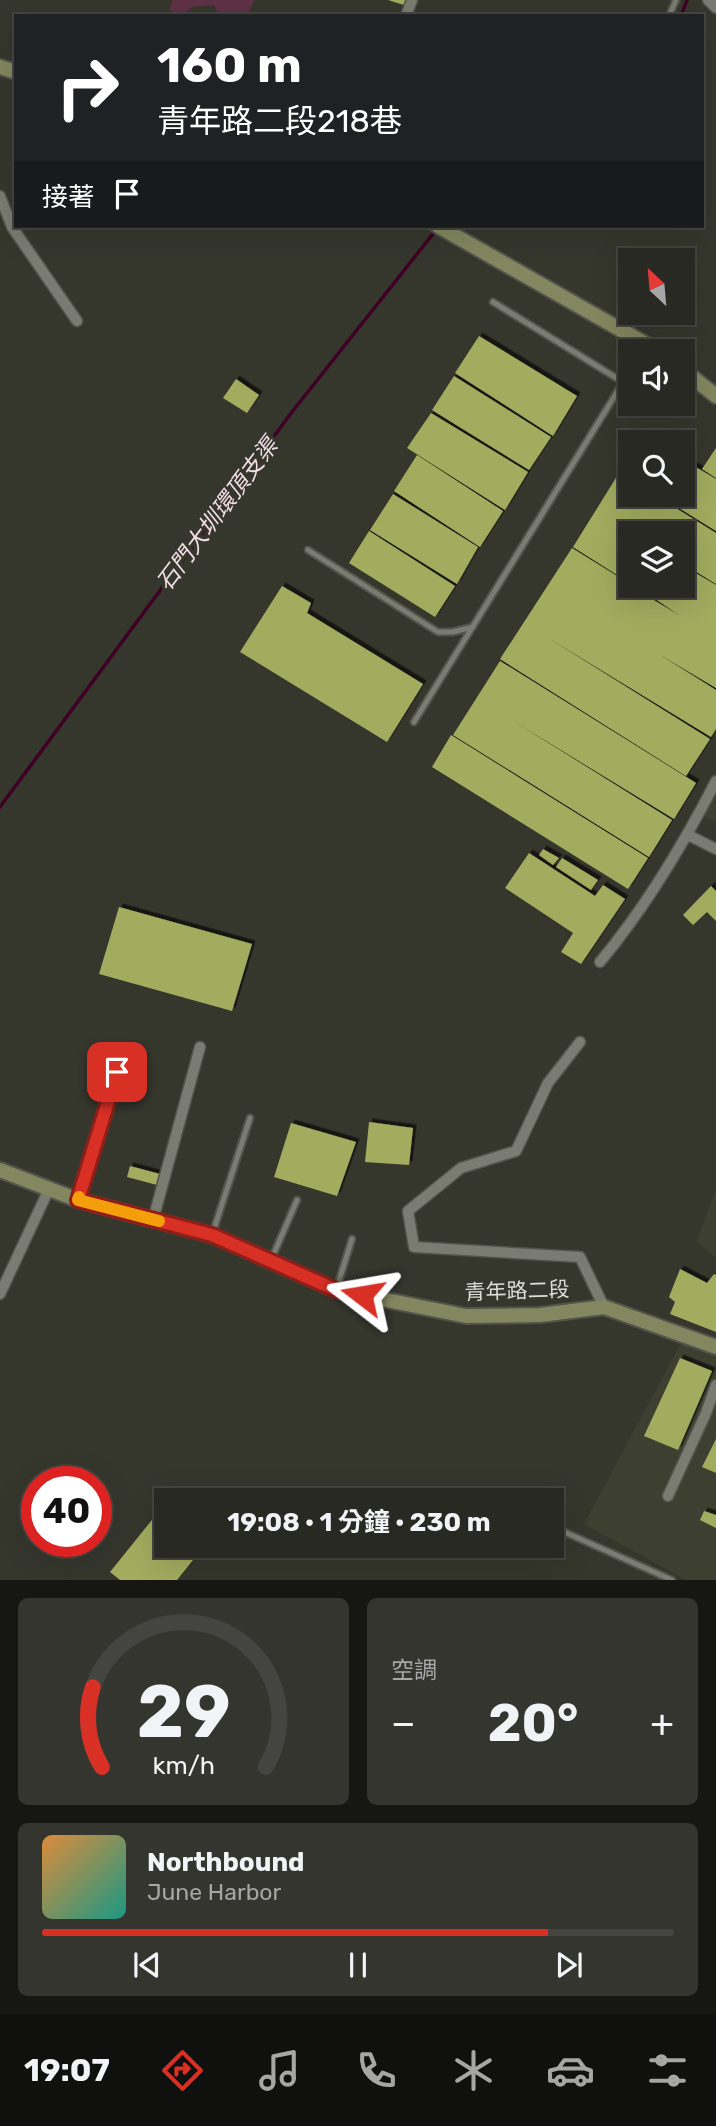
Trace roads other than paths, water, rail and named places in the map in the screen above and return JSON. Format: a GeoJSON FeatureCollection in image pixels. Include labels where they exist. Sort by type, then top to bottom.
{"type":"FeatureCollection","features":[{"type":"Feature","properties":{"kind":"street"},"geometry":{"type":"LineString","coordinates":[[708,0],[716,8]]}},
{"type":"Feature","properties":{"kind":"street"},"geometry":{"type":"LineString","coordinates":[[0,196],[12,227],[77,321]]}},
{"type":"Feature","properties":{"kind":"street"},"geometry":{"type":"LineString","coordinates":[[441,228],[633,339]]}},
{"type":"Feature","properties":{"kind":"street"},"geometry":{"type":"LineString","coordinates":[[695,379],[716,396]]}},
{"type":"Feature","properties":{"kind":"street"},"geometry":{"type":"LineString","coordinates":[[600,962],[628,928],[688,835],[716,780]]}},
{"type":"Feature","properties":{"kind":"street"},"geometry":{"type":"LineString","coordinates":[[688,835],[716,849]]}},
{"type":"Feature","properties":{"kind":"street"},"geometry":{"type":"LineString","coordinates":[[580,1042],[548,1083],[516,1152],[461,1168],[408,1211],[414,1247],[580,1257],[604,1307]]}},
{"type":"Feature","properties":{"kind":"street"},"geometry":{"type":"LineString","coordinates":[[153,1220],[200,1047]]}},
{"type":"Feature","properties":{"kind":"street","name":"青年路二段"},"geometry":{"type":"LineString","coordinates":[[0,1170],[78,1200],[212,1235],[336,1290],[466,1316],[540,1315],[604,1307],[716,1347]]}},
{"type":"Feature","properties":{"kind":"street"},"geometry":{"type":"LineString","coordinates":[[0,1294],[49,1189]]}},
{"type":"Feature","properties":{"kind":"street"},"geometry":{"type":"LineString","coordinates":[[668,1496],[716,1385]]}},
{"type":"Feature","properties":{"kind":"lane"},"geometry":{"type":"LineString","coordinates":[[493,302],[618,379]]}},
{"type":"Feature","properties":{"kind":"lane"},"geometry":{"type":"LineString","coordinates":[[414,722],[618,390]]}},
{"type":"Feature","properties":{"kind":"lane"},"geometry":{"type":"LineString","coordinates":[[308,550],[438,632],[473,627]]}},
{"type":"Feature","properties":{"kind":"lane"},"geometry":{"type":"LineString","coordinates":[[78,1200],[117,1072]]}},
{"type":"Feature","properties":{"kind":"lane"},"geometry":{"type":"LineString","coordinates":[[212,1235],[250,1118]]}},
{"type":"Feature","properties":{"kind":"lane"},"geometry":{"type":"LineString","coordinates":[[271,1261],[297,1200]]}},
{"type":"Feature","properties":{"kind":"lane"},"geometry":{"type":"LineString","coordinates":[[336,1290],[352,1238]]}},
{"type":"Feature","properties":{"kind":"lane"},"geometry":{"type":"LineString","coordinates":[[564,1532],[672,1580]]}},
{"type":"Feature","properties":{"kind":"waterway","name":"石門大圳環頂支渠"},"geometry":{"type":"LineString","coordinates":[[682,14],[687,0]]}},
{"type":"Feature","properties":{"kind":"waterway","name":"石門大圳環頂支渠"},"geometry":{"type":"LineString","coordinates":[[0,807],[292,412],[436,230]]}}]}
